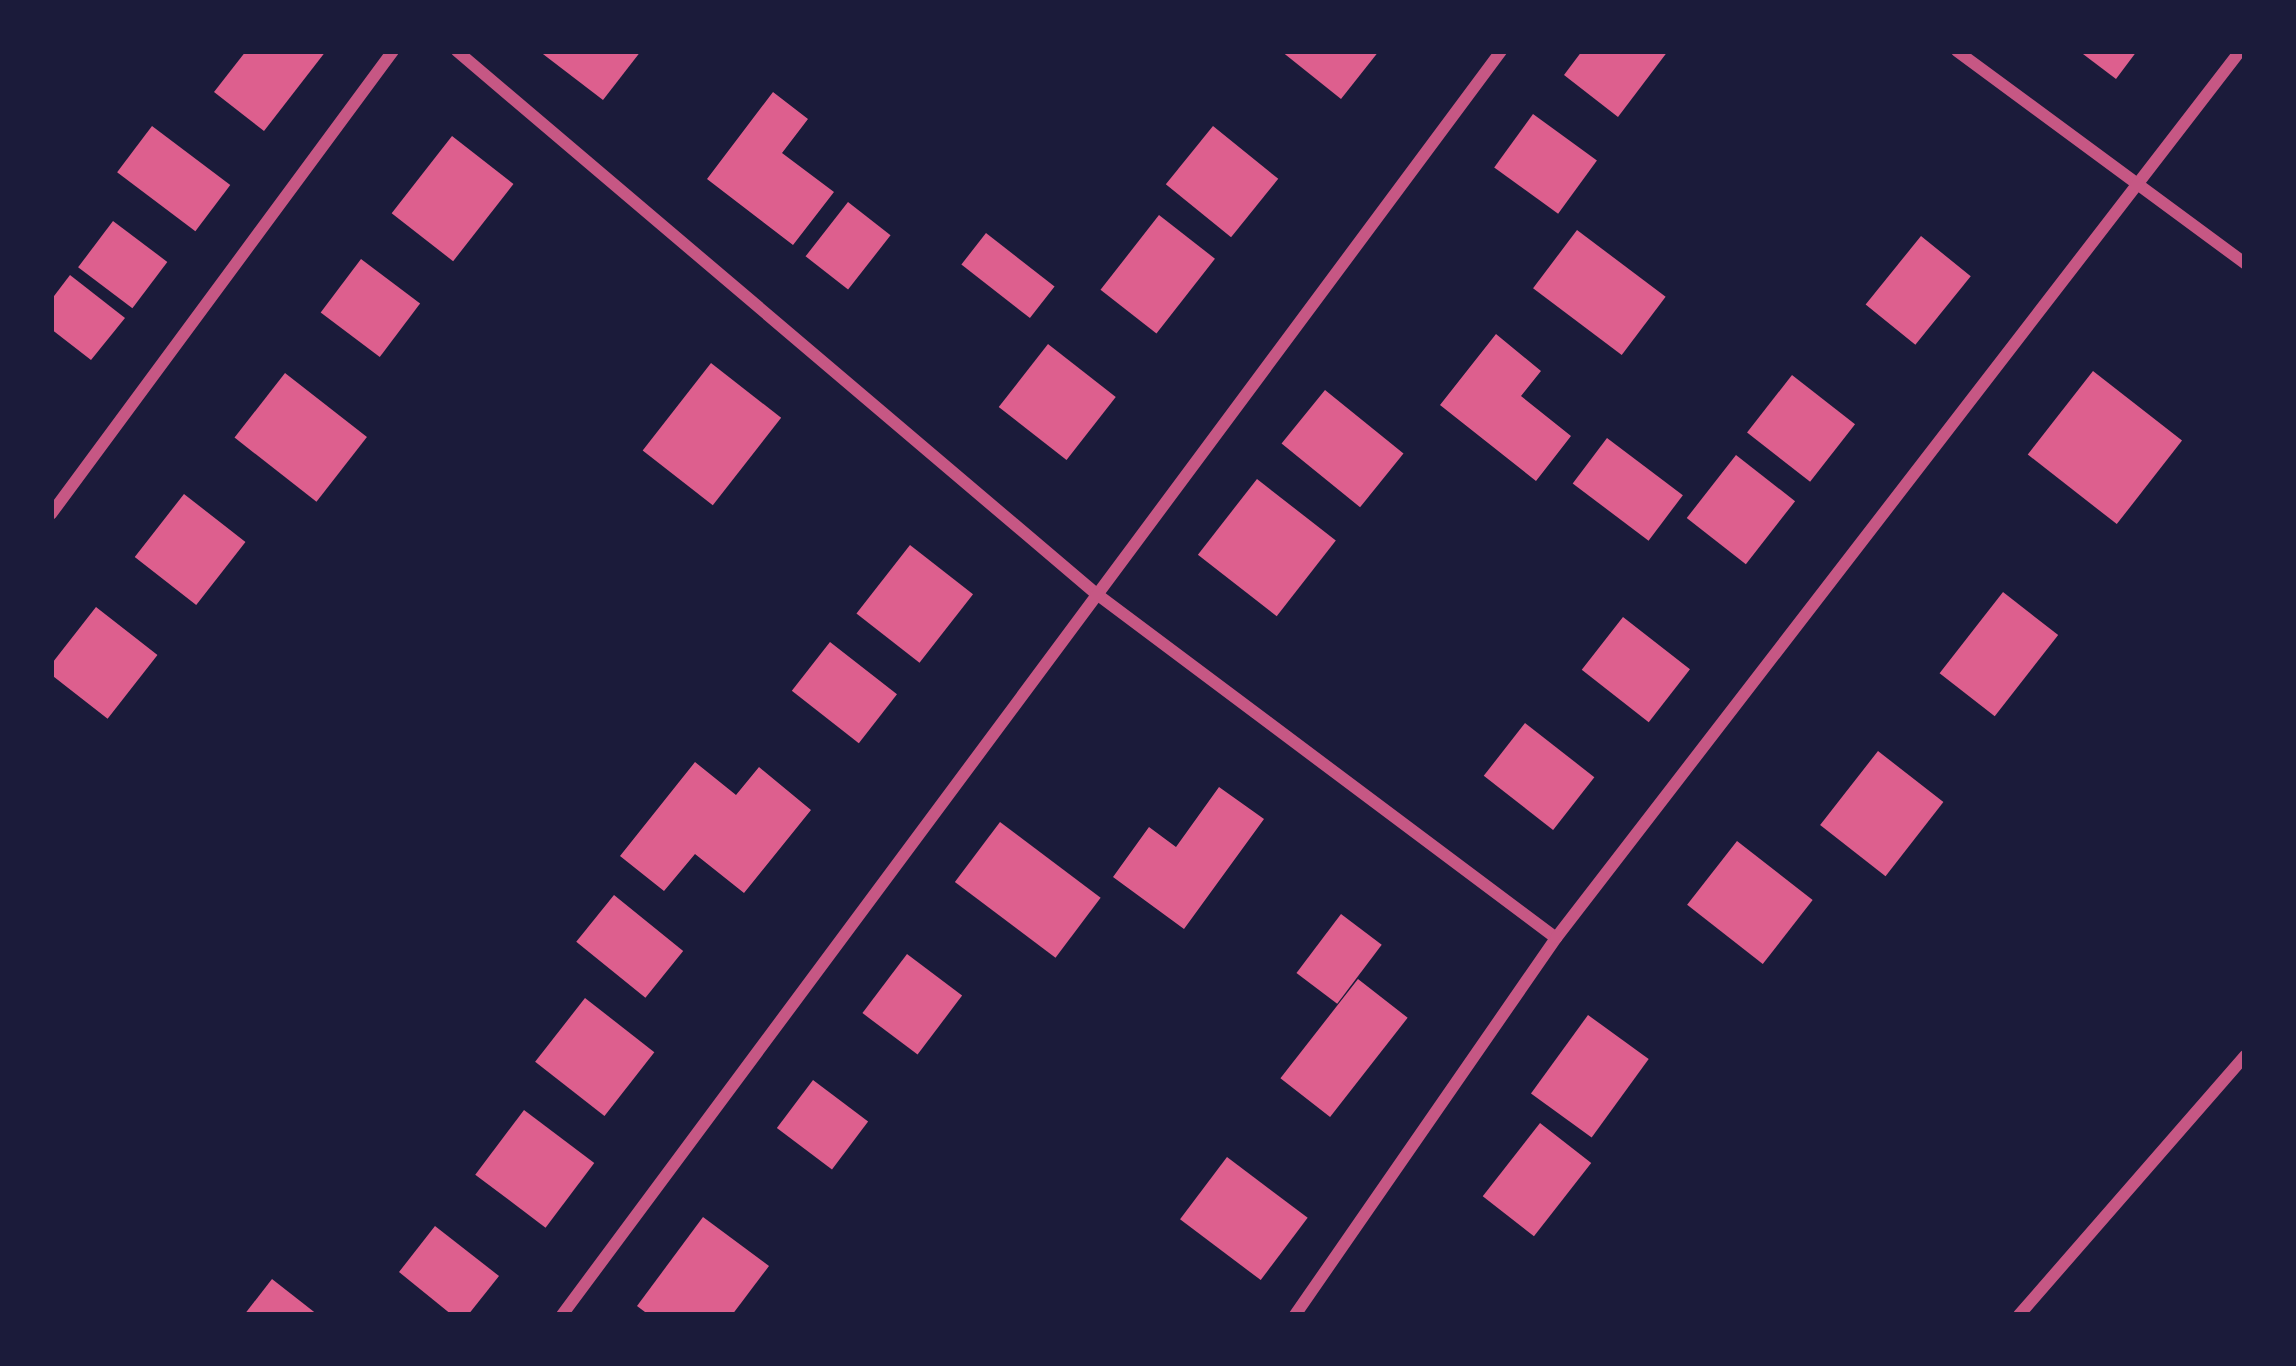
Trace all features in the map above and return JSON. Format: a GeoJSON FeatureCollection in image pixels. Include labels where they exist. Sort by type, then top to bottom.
{"type":"FeatureCollection","features":[{"type":"Feature","properties":{"kind":"street"},"geometry":{"type":"LineString","coordinates":[[51,514],[393,51]]}},
{"type":"Feature","properties":{"kind":"street"},"geometry":{"type":"LineString","coordinates":[[457,51],[1094,592],[1556,938]]}},
{"type":"Feature","properties":{"kind":"street"},"geometry":{"type":"LineString","coordinates":[[562,1315],[1094,592],[1501,51]]}},
{"type":"Feature","properties":{"kind":"street"},"geometry":{"type":"LineString","coordinates":[[1957,51],[2245,263]]}},
{"type":"Feature","properties":{"kind":"street"},"geometry":{"type":"LineString","coordinates":[[1295,1315],[1556,938],[2240,51]]}},
{"type":"Feature","properties":{"kind":"street"},"geometry":{"type":"LineString","coordinates":[[2019,1315],[2245,1056]]}},
{"type":"Feature","properties":{"kind":"building"},"geometry":{"type":"Polygon","coordinates":[[[246,51],[326,51],[264,131],[214,92],[246,51]]]}},
{"type":"Feature","properties":{"kind":"building"},"geometry":{"type":"Polygon","coordinates":[[[539,51],[641,51],[603,100],[539,51]]]}},
{"type":"Feature","properties":{"kind":"building"},"geometry":{"type":"Polygon","coordinates":[[[1281,51],[1379,51],[1341,99],[1281,51]]]}},
{"type":"Feature","properties":{"kind":"building"},"geometry":{"type":"Polygon","coordinates":[[[1582,51],[1668,51],[1618,117],[1564,75],[1582,51]]]}},
{"type":"Feature","properties":{"kind":"building"},"geometry":{"type":"Polygon","coordinates":[[[2079,51],[2137,51],[2116,79],[2079,51]]]}},
{"type":"Feature","properties":{"kind":"building"},"geometry":{"type":"Polygon","coordinates":[[[773,92],[808,119],[782,153],[834,192],[793,245],[707,179],[773,92]]]}},
{"type":"Feature","properties":{"kind":"building"},"geometry":{"type":"Polygon","coordinates":[[[1533,114],[1597,160],[1558,214],[1494,167],[1533,114]]]}},
{"type":"Feature","properties":{"kind":"building"},"geometry":{"type":"Polygon","coordinates":[[[152,126],[230,185],[195,231],[117,172],[152,126]]]}},
{"type":"Feature","properties":{"kind":"building"},"geometry":{"type":"Polygon","coordinates":[[[1213,126],[1278,179],[1231,237],[1166,184],[1213,126]]]}},
{"type":"Feature","properties":{"kind":"building"},"geometry":{"type":"Polygon","coordinates":[[[452,136],[513,184],[453,261],[392,213],[452,136]]]}},
{"type":"Feature","properties":{"kind":"building"},"geometry":{"type":"Polygon","coordinates":[[[848,202],[891,235],[848,290],[806,256],[848,202]]]}},
{"type":"Feature","properties":{"kind":"building"},"geometry":{"type":"Polygon","coordinates":[[[1159,215],[1215,259],[1156,334],[1101,290],[1159,215]]]}},
{"type":"Feature","properties":{"kind":"building"},"geometry":{"type":"Polygon","coordinates":[[[113,221],[167,262],[132,308],[78,267],[113,221]]]}},
{"type":"Feature","properties":{"kind":"building"},"geometry":{"type":"Polygon","coordinates":[[[1577,230],[1666,297],[1622,355],[1533,288],[1577,230]]]}},
{"type":"Feature","properties":{"kind":"building"},"geometry":{"type":"Polygon","coordinates":[[[986,233],[1055,287],[1030,318],[961,265],[986,233]]]}},
{"type":"Feature","properties":{"kind":"building"},"geometry":{"type":"Polygon","coordinates":[[[1921,236],[1971,276],[1915,345],[1866,304],[1921,236]]]}},
{"type":"Feature","properties":{"kind":"building"},"geometry":{"type":"Polygon","coordinates":[[[361,259],[420,304],[380,357],[321,313],[361,259]]]}},
{"type":"Feature","properties":{"kind":"building"},"geometry":{"type":"Polygon","coordinates":[[[70,275],[125,318],[91,360],[51,329],[51,300],[70,275]]]}},
{"type":"Feature","properties":{"kind":"building"},"geometry":{"type":"Polygon","coordinates":[[[1496,334],[1541,371],[1521,396],[1571,436],[1536,481],[1440,405],[1496,334]]]}},
{"type":"Feature","properties":{"kind":"building"},"geometry":{"type":"Polygon","coordinates":[[[1048,344],[1116,397],[1067,460],[999,407],[1048,344]]]}},
{"type":"Feature","properties":{"kind":"building"},"geometry":{"type":"Polygon","coordinates":[[[711,363],[781,418],[713,505],[643,450],[711,363]]]}},
{"type":"Feature","properties":{"kind":"building"},"geometry":{"type":"Polygon","coordinates":[[[2093,371],[2182,441],[2117,524],[2028,455],[2093,371]]]}},
{"type":"Feature","properties":{"kind":"building"},"geometry":{"type":"Polygon","coordinates":[[[285,373],[367,437],[316,502],[235,438],[285,373]]]}},
{"type":"Feature","properties":{"kind":"building"},"geometry":{"type":"Polygon","coordinates":[[[1792,375],[1855,424],[1810,482],[1747,433],[1792,375]]]}},
{"type":"Feature","properties":{"kind":"building"},"geometry":{"type":"Polygon","coordinates":[[[1325,390],[1403,454],[1360,507],[1282,444],[1325,390]]]}},
{"type":"Feature","properties":{"kind":"building"},"geometry":{"type":"Polygon","coordinates":[[[1607,438],[1683,495],[1649,541],[1573,484],[1607,438]]]}},
{"type":"Feature","properties":{"kind":"building"},"geometry":{"type":"Polygon","coordinates":[[[1736,455],[1795,501],[1746,564],[1687,518],[1736,455]]]}},
{"type":"Feature","properties":{"kind":"building"},"geometry":{"type":"Polygon","coordinates":[[[1257,479],[1336,541],[1277,616],[1198,555],[1257,479]]]}},
{"type":"Feature","properties":{"kind":"building"},"geometry":{"type":"Polygon","coordinates":[[[184,494],[245,542],[196,605],[135,557],[184,494]]]}},
{"type":"Feature","properties":{"kind":"building"},"geometry":{"type":"Polygon","coordinates":[[[910,545],[973,594],[919,663],[856,614],[910,545]]]}},
{"type":"Feature","properties":{"kind":"building"},"geometry":{"type":"Polygon","coordinates":[[[2003,592],[2058,635],[1995,716],[1940,673],[2003,592]]]}},
{"type":"Feature","properties":{"kind":"building"},"geometry":{"type":"Polygon","coordinates":[[[96,607],[157,655],[108,719],[51,675],[51,665],[96,607]]]}},
{"type":"Feature","properties":{"kind":"building"},"geometry":{"type":"Polygon","coordinates":[[[1623,617],[1690,669],[1649,722],[1582,670],[1623,617]]]}},
{"type":"Feature","properties":{"kind":"building"},"geometry":{"type":"Polygon","coordinates":[[[830,642],[897,694],[859,743],[792,691],[830,642]]]}},
{"type":"Feature","properties":{"kind":"building"},"geometry":{"type":"Polygon","coordinates":[[[1525,723],[1594,777],[1553,830],[1484,776],[1525,723]]]}},
{"type":"Feature","properties":{"kind":"building"},"geometry":{"type":"Polygon","coordinates":[[[1878,751],[1943,802],[1886,876],[1820,825],[1878,751]]]}},
{"type":"Feature","properties":{"kind":"building"},"geometry":{"type":"Polygon","coordinates":[[[695,762],[736,795],[759,767],[811,810],[744,893],[695,854],[664,891],[620,856],[695,762]]]}},
{"type":"Feature","properties":{"kind":"building"},"geometry":{"type":"Polygon","coordinates":[[[1219,787],[1264,819],[1184,929],[1113,877],[1149,827],[1176,847],[1219,787]]]}},
{"type":"Feature","properties":{"kind":"building"},"geometry":{"type":"Polygon","coordinates":[[[1000,822],[1101,898],[1055,958],[955,882],[1000,822]]]}},
{"type":"Feature","properties":{"kind":"building"},"geometry":{"type":"Polygon","coordinates":[[[1737,841],[1813,900],[1763,964],[1687,905],[1737,841]]]}},
{"type":"Feature","properties":{"kind":"building"},"geometry":{"type":"Polygon","coordinates":[[[614,895],[683,951],[645,998],[576,942],[614,895]]]}},
{"type":"Feature","properties":{"kind":"building"},"geometry":{"type":"Polygon","coordinates":[[[1341,914],[1382,945],[1337,1004],[1296,973],[1341,914]]]}},
{"type":"Feature","properties":{"kind":"building"},"geometry":{"type":"Polygon","coordinates":[[[907,954],[962,996],[918,1055],[862,1013],[907,954]]]}},
{"type":"Feature","properties":{"kind":"building"},"geometry":{"type":"Polygon","coordinates":[[[1358,979],[1408,1018],[1330,1117],[1280,1078],[1358,979]]]}},
{"type":"Feature","properties":{"kind":"building"},"geometry":{"type":"Polygon","coordinates":[[[585,998],[654,1052],[604,1116],[535,1062],[585,998]]]}},
{"type":"Feature","properties":{"kind":"building"},"geometry":{"type":"Polygon","coordinates":[[[1588,1015],[1649,1059],[1592,1138],[1531,1093],[1588,1015]]]}},
{"type":"Feature","properties":{"kind":"building"},"geometry":{"type":"Polygon","coordinates":[[[813,1080],[868,1122],[832,1169],[777,1128],[813,1080]]]}},
{"type":"Feature","properties":{"kind":"building"},"geometry":{"type":"Polygon","coordinates":[[[524,1110],[594,1163],[546,1228],[475,1175],[524,1110]]]}},
{"type":"Feature","properties":{"kind":"building"},"geometry":{"type":"Polygon","coordinates":[[[1540,1123],[1591,1163],[1534,1236],[1483,1196],[1540,1123]]]}},
{"type":"Feature","properties":{"kind":"building"},"geometry":{"type":"Polygon","coordinates":[[[1227,1157],[1308,1218],[1261,1280],[1180,1219],[1227,1157]]]}},
{"type":"Feature","properties":{"kind":"building"},"geometry":{"type":"Polygon","coordinates":[[[703,1217],[769,1266],[732,1315],[649,1315],[637,1306],[703,1217]]]}},
{"type":"Feature","properties":{"kind":"building"},"geometry":{"type":"Polygon","coordinates":[[[435,1226],[499,1276],[468,1315],[452,1315],[399,1272],[435,1226]]]}},
{"type":"Feature","properties":{"kind":"building"},"geometry":{"type":"Polygon","coordinates":[[[272,1279],[318,1315],[244,1315],[272,1279]]]}}]}
